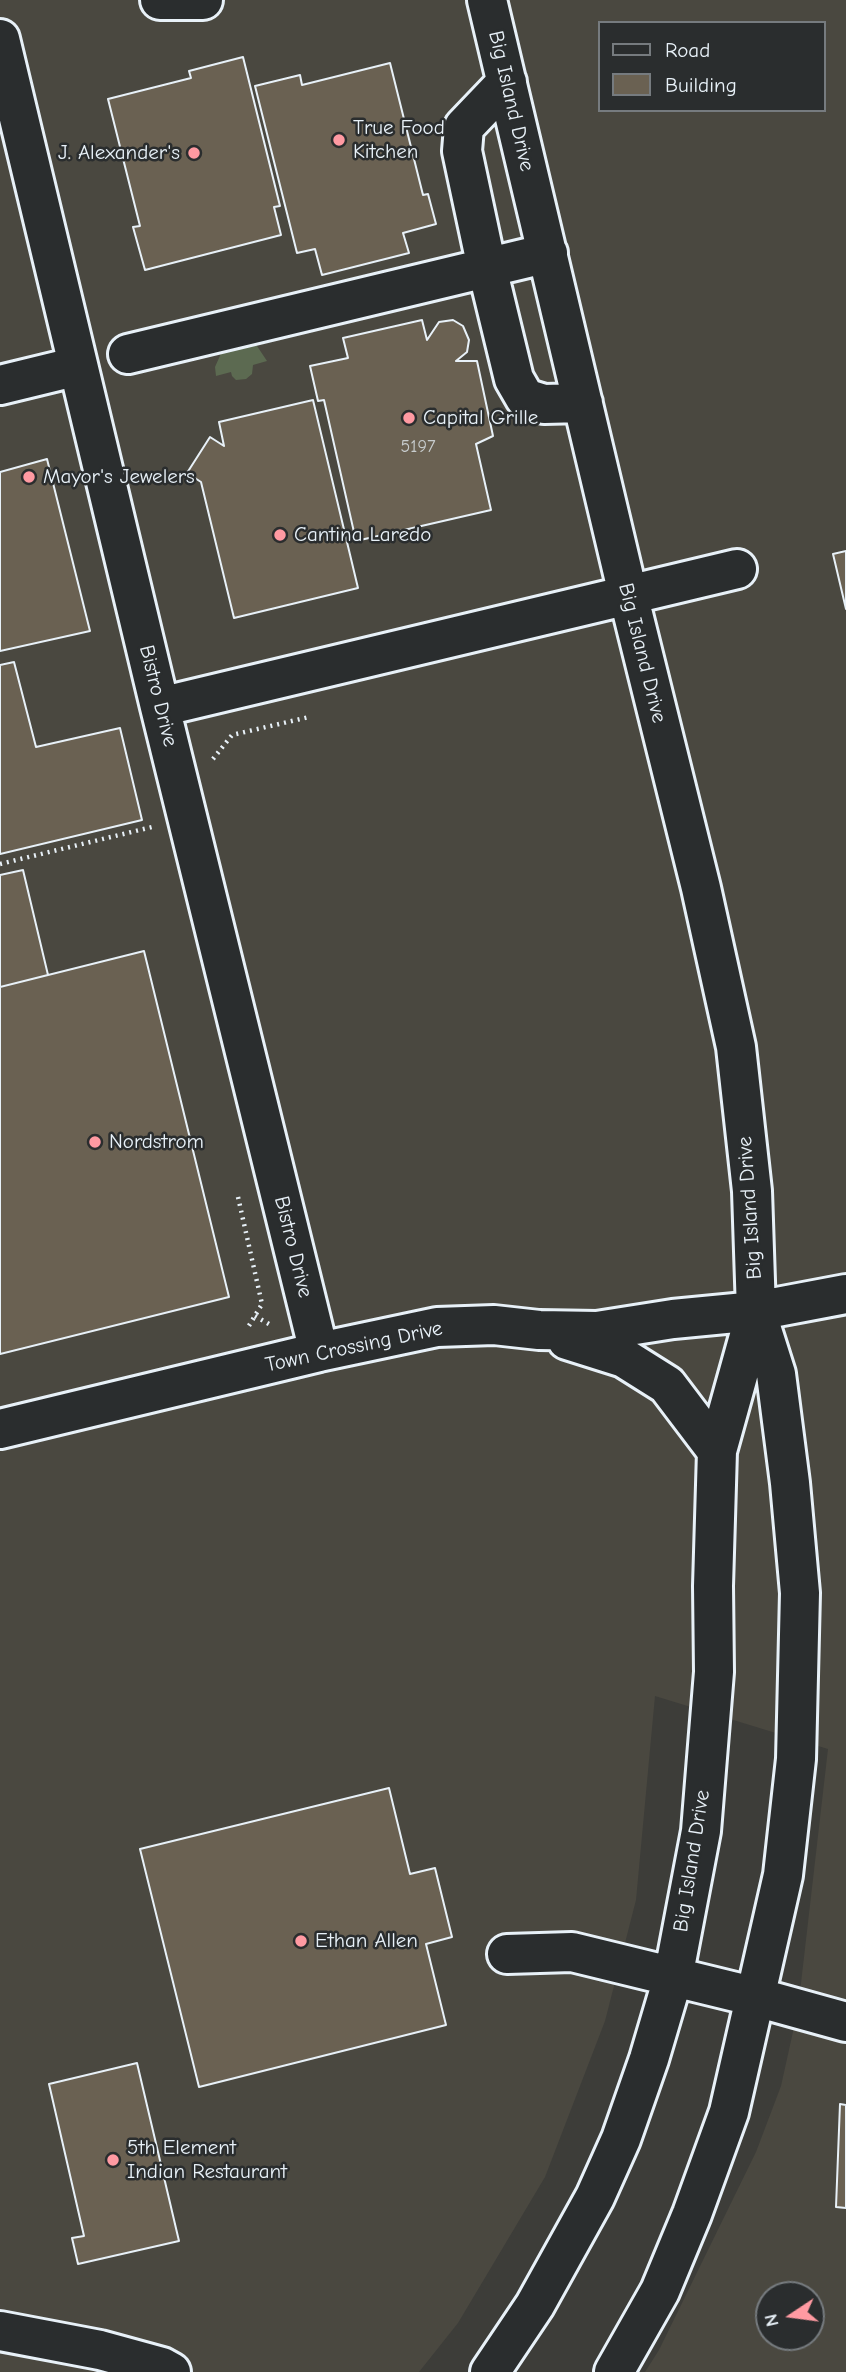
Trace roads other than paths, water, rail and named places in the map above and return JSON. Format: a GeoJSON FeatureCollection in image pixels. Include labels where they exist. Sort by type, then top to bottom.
{"type":"FeatureCollection","features":[{"type":"Feature","properties":{"kind":"street"},"geometry":{"type":"LineString","coordinates":[[160,0],[203,0]]}},
{"type":"Feature","properties":{"kind":"street","name":"Big Island Drive"},"geometry":{"type":"LineString","coordinates":[[487,0],[701,888],[736,1047],[752,1191],[756,1311],[776,1374],[800,1593],[796,1759],[783,1875],[729,2112],[692,2214],[660,2291],[614,2372]]}},
{"type":"Feature","properties":{"kind":"street","name":"Bistro Drive"},"geometry":{"type":"LineString","coordinates":[[0,39],[160,707],[319,1352]]}},
{"type":"Feature","properties":{"kind":"street"},"geometry":{"type":"LineString","coordinates":[[507,82],[464,127],[462,151],[487,268],[514,379],[525,398],[544,404],[583,403]]}},
{"type":"Feature","properties":{"kind":"street"},"geometry":{"type":"LineString","coordinates":[[128,354],[548,253]]}},
{"type":"Feature","properties":{"kind":"street"},"geometry":{"type":"LineString","coordinates":[[0,385],[78,366]]}},
{"type":"Feature","properties":{"kind":"street"},"geometry":{"type":"LineString","coordinates":[[160,707],[737,569]]}},
{"type":"Feature","properties":{"kind":"street","name":"Town Crossing Drive"},"geometry":{"type":"LineString","coordinates":[[0,1429],[319,1352],[437,1327],[494,1325],[539,1330],[597,1331],[756,1311],[846,1294]]}},
{"type":"Feature","properties":{"kind":"street","name":"Big Island Drive"},"geometry":{"type":"LineString","coordinates":[[490,2372],[536,2305],[595,2197],[621,2139],[673,1978],[702,1818],[714,1672],[713,1586],[717,1451],[756,1311]]}},
{"type":"Feature","properties":{"kind":"street"},"geometry":{"type":"LineString","coordinates":[[539,1330],[624,1358],[667,1385],[717,1451]]}},
{"type":"Feature","properties":{"kind":"street"},"geometry":{"type":"LineString","coordinates":[[507,1954],[572,1952],[846,2022]]}},
{"type":"Feature","properties":{"kind":"street"},"geometry":{"type":"LineString","coordinates":[[9,2342],[100,2350],[162,2367],[171,2372]]}},
{"type":"Feature","properties":{"kind":"place","name":"True Food Kitchen"},"geometry":{"type":"Point","coordinates":[339,140]}},
{"type":"Feature","properties":{"kind":"place","name":"J. Alexander's"},"geometry":{"type":"Point","coordinates":[194,153]}},
{"type":"Feature","properties":{"kind":"place","name":"Capital Grille"},"geometry":{"type":"Point","coordinates":[409,418]}},
{"type":"Feature","properties":{"kind":"place","name":"Mayor's Jewelers"},"geometry":{"type":"Point","coordinates":[29,477]}},
{"type":"Feature","properties":{"kind":"place","name":"Cantina Laredo"},"geometry":{"type":"Point","coordinates":[280,535]}},
{"type":"Feature","properties":{"kind":"place","name":"Nordstrom"},"geometry":{"type":"Point","coordinates":[95,1142]}},
{"type":"Feature","properties":{"kind":"place","name":"Ethan Allen"},"geometry":{"type":"Point","coordinates":[301,1941]}},
{"type":"Feature","properties":{"kind":"place","name":"5th Element Indian Restaurant"},"geometry":{"type":"Point","coordinates":[113,2160]}}]}
